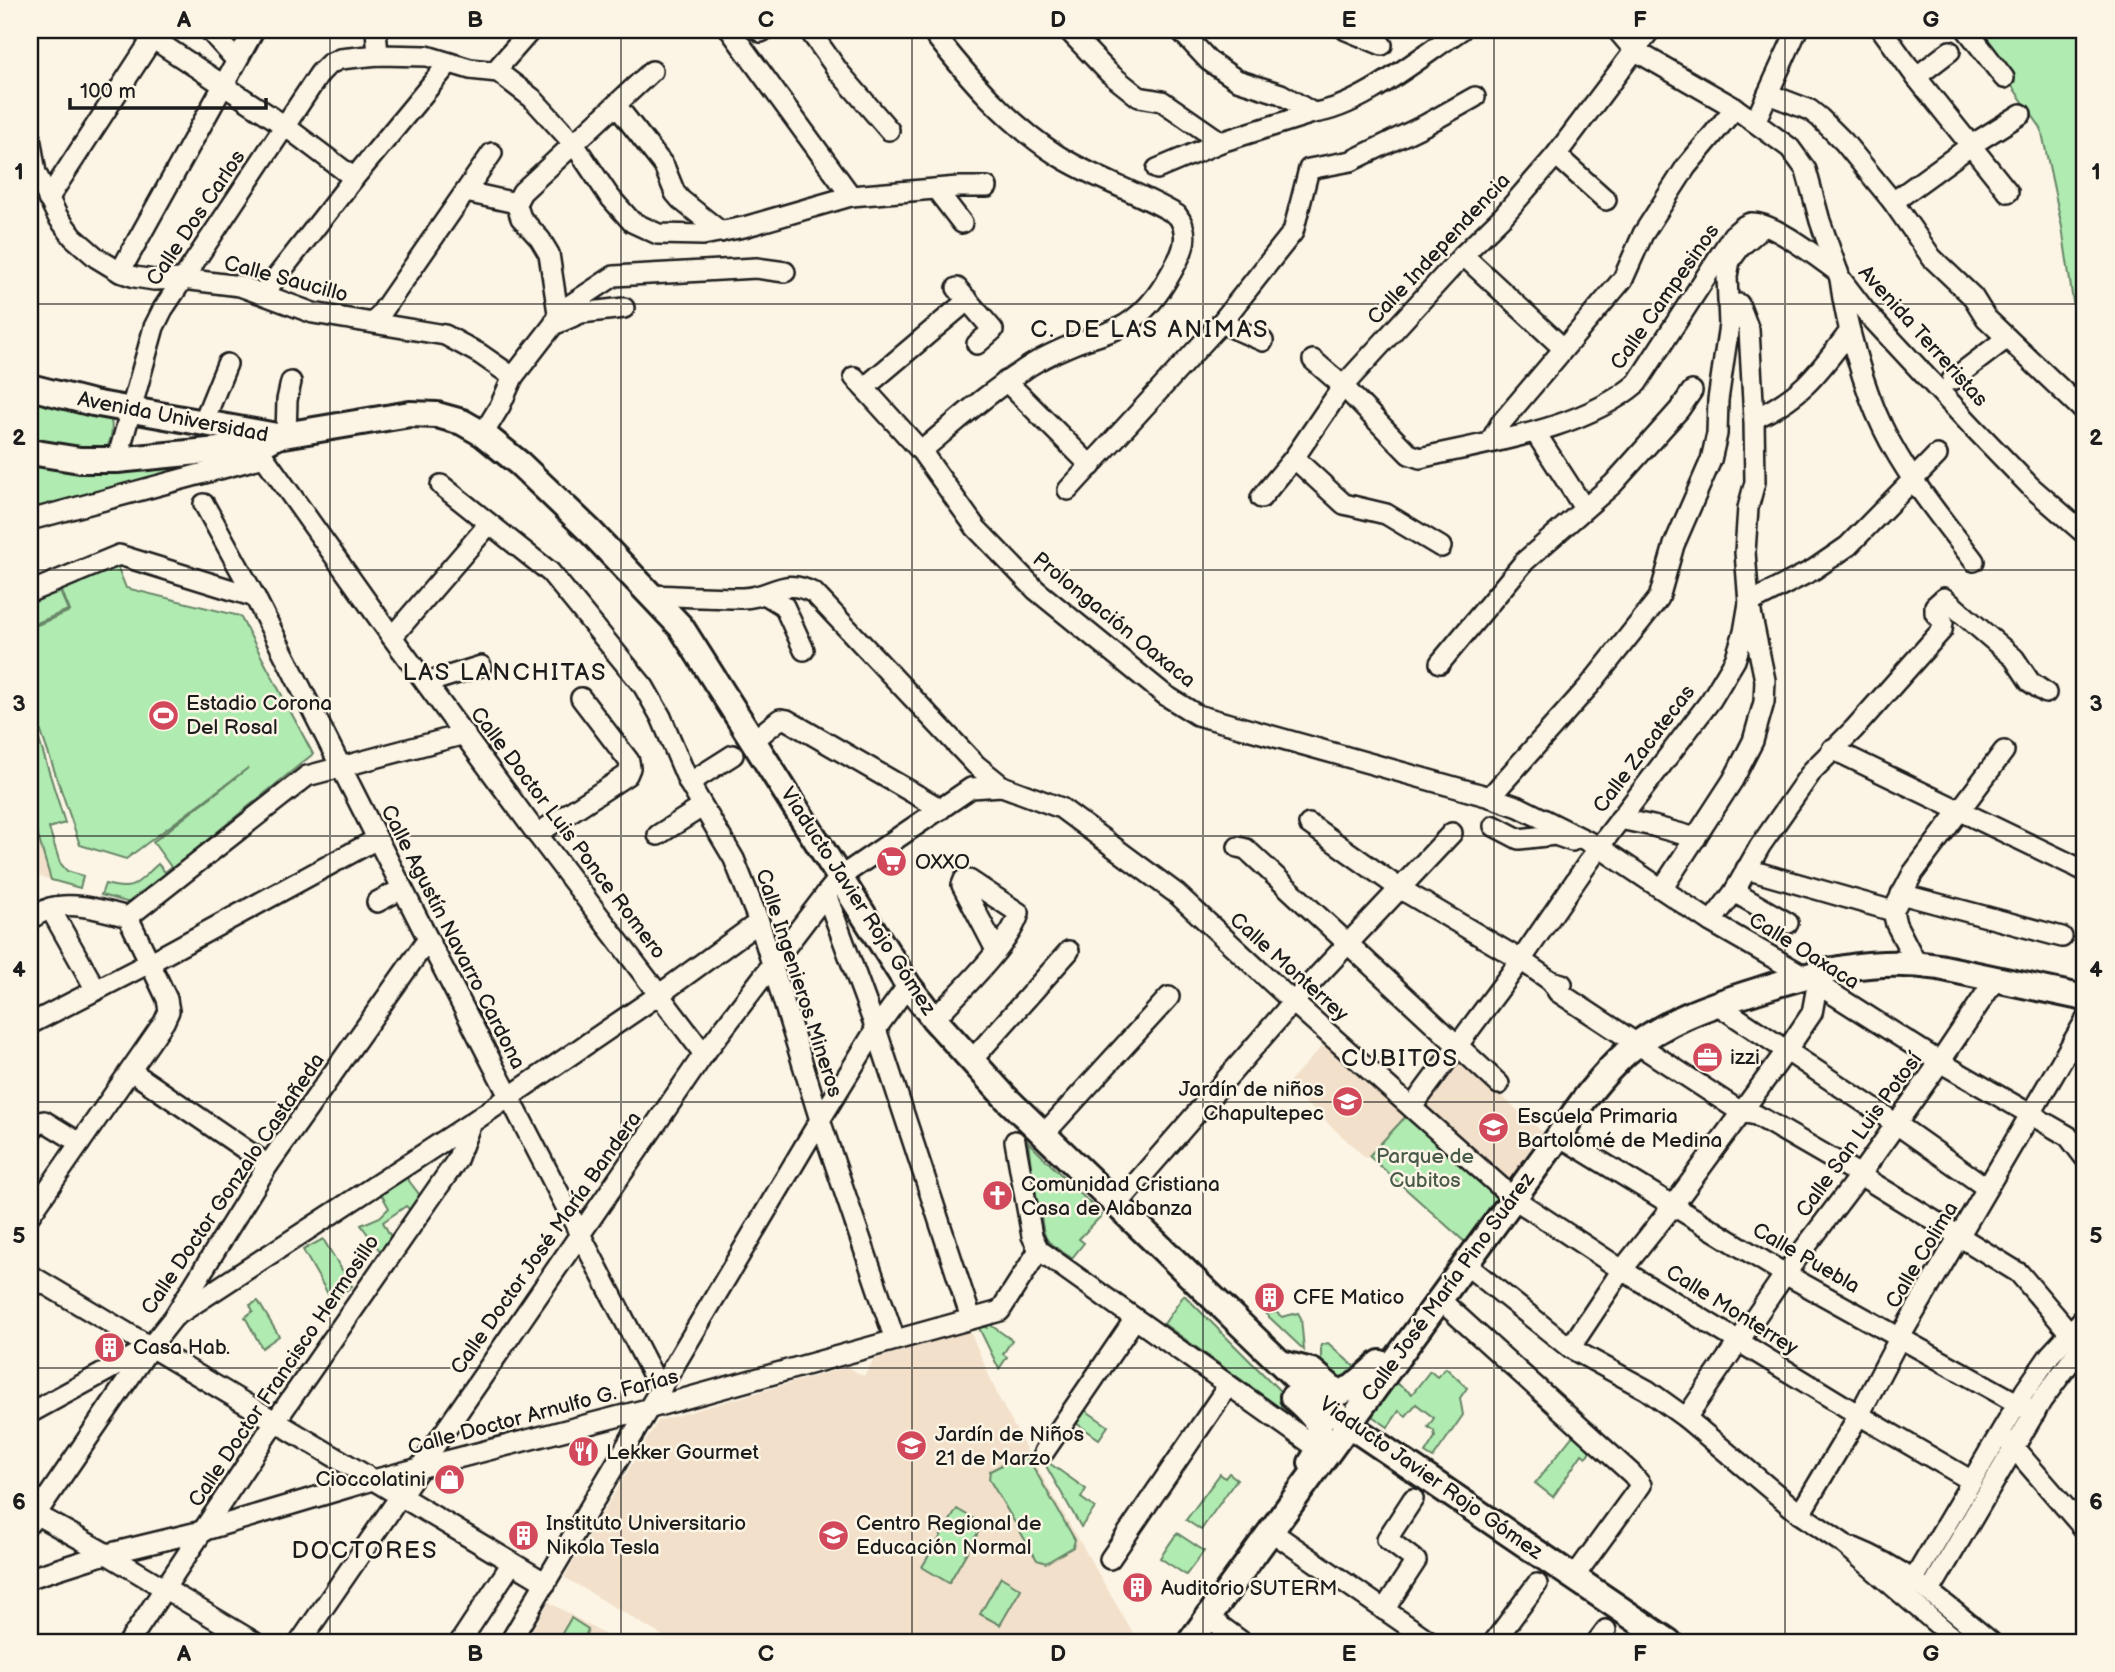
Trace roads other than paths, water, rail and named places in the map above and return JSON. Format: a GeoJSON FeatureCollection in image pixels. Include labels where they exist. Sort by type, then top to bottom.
{"type":"FeatureCollection","features":[{"type":"Feature","properties":{"kind":"main road","name":"Avenida Universidad"},"geometry":{"type":"LineString","coordinates":[[30,387],[130,410],[203,423],[269,441]]}},
{"type":"Feature","properties":{"kind":"main road","name":"Viaducto Javier Rojo Gómez"},"geometry":{"type":"LineString","coordinates":[[269,441],[410,414],[437,415],[463,422],[483,434],[520,464],[580,521],[681,627],[754,740],[833,886],[934,1019],[1006,1098],[1045,1133],[1277,1362],[1349,1424],[1669,1642]]}},
{"type":"Feature","properties":{"kind":"main road","name":"Avenida Universidad"},"geometry":{"type":"LineString","coordinates":[[30,452],[80,460],[117,460],[269,441]]}},
{"type":"Feature","properties":{"kind":"main road","name":"Calle José María Pino Suárez"},"geometry":{"type":"LineString","coordinates":[[1323,1452],[1349,1424],[1580,1104],[1642,1041],[1716,1003],[1876,964],[1916,963],[2085,998]]}},
{"type":"Feature","properties":{"kind":"main road"},"geometry":{"type":"LineString","coordinates":[[1277,1362],[1311,1371],[1335,1391],[1341,1392],[1353,1387],[1374,1366],[1401,1351]]}},
{"type":"Feature","properties":{"kind":"main road"},"geometry":{"type":"LineString","coordinates":[[1190,1642],[1307,1483],[1308,1467],[1323,1452],[1318,1424],[1292,1396],[1277,1362]]}},
{"type":"Feature","properties":{"kind":"street"},"geometry":{"type":"LineString","coordinates":[[209,30],[236,60]]}},
{"type":"Feature","properties":{"kind":"street"},"geometry":{"type":"LineString","coordinates":[[120,272],[254,30]]}},
{"type":"Feature","properties":{"kind":"street"},"geometry":{"type":"LineString","coordinates":[[376,30],[378,55]]}},
{"type":"Feature","properties":{"kind":"street"},"geometry":{"type":"LineString","coordinates":[[531,30],[495,71],[532,98],[574,144],[609,196],[632,222],[658,234],[703,235],[721,232],[851,196],[987,187]]}},
{"type":"Feature","properties":{"kind":"street"},"geometry":{"type":"LineString","coordinates":[[730,30],[851,196]]}},
{"type":"Feature","properties":{"kind":"street"},"geometry":{"type":"LineString","coordinates":[[809,30],[839,72],[889,130]]}},
{"type":"Feature","properties":{"kind":"street"},"geometry":{"type":"LineString","coordinates":[[921,451],[1024,369],[1073,344],[1124,325],[1156,298],[1182,252],[1186,233],[1177,215],[1067,160],[1027,133],[999,108],[931,30]]}},
{"type":"Feature","properties":{"kind":"street"},"geometry":{"type":"LineString","coordinates":[[1068,30],[1109,74],[1139,97],[1162,101],[1222,142]]}},
{"type":"Feature","properties":{"kind":"street"},"geometry":{"type":"LineString","coordinates":[[1180,30],[1209,61],[1237,80],[1280,94],[1313,113]]}},
{"type":"Feature","properties":{"kind":"street"},"geometry":{"type":"LineString","coordinates":[[1346,30],[1382,45]]}},
{"type":"Feature","properties":{"kind":"street"},"geometry":{"type":"LineString","coordinates":[[1157,169],[1222,142],[1313,113],[1326,112],[1374,89],[1461,30]]}},
{"type":"Feature","properties":{"kind":"street","name":"Avenida Terreristas"},"geometry":{"type":"LineString","coordinates":[[1617,30],[1634,50],[1735,108],[1790,148],[1806,170],[1839,275],[1866,312],[2031,487],[2085,534]]}},
{"type":"Feature","properties":{"kind":"street","name":"Calle Independencia"},"geometry":{"type":"LineString","coordinates":[[1261,498],[1294,458],[1343,386],[1463,255],[1504,215],[1556,155],[1650,30]]}},
{"type":"Feature","properties":{"kind":"street"},"geometry":{"type":"LineString","coordinates":[[1755,122],[1797,30]]}},
{"type":"Feature","properties":{"kind":"street"},"geometry":{"type":"LineString","coordinates":[[1882,30],[1916,77],[1973,144],[2008,191]]}},
{"type":"Feature","properties":{"kind":"street"},"geometry":{"type":"LineString","coordinates":[[1967,30],[2004,78]]}},
{"type":"Feature","properties":{"kind":"street"},"geometry":{"type":"LineString","coordinates":[[48,199],[150,33],[285,126],[354,178]]}},
{"type":"Feature","properties":{"kind":"street"},"geometry":{"type":"LineString","coordinates":[[1916,77],[1950,51]]}},
{"type":"Feature","properties":{"kind":"street","name":"Calle Dos Carlos"},"geometry":{"type":"LineString","coordinates":[[117,460],[154,327],[183,279],[329,64],[340,59],[378,55],[428,56],[470,69],[495,71]]}},
{"type":"Feature","properties":{"kind":"street"},"geometry":{"type":"LineString","coordinates":[[264,293],[449,63]]}},
{"type":"Feature","properties":{"kind":"street"},"geometry":{"type":"LineString","coordinates":[[556,319],[549,254],[540,239],[521,218],[516,203],[522,192],[652,71]]}},
{"type":"Feature","properties":{"kind":"street"},"geometry":{"type":"LineString","coordinates":[[1768,94],[1810,110],[1844,142],[1894,202],[1932,258],[1973,297],[1986,318],[2085,412]]}},
{"type":"Feature","properties":{"kind":"street"},"geometry":{"type":"LineString","coordinates":[[1068,491],[1221,323],[1293,232],[1310,169],[1351,161],[1475,97]]}},
{"type":"Feature","properties":{"kind":"street"},"geometry":{"type":"LineString","coordinates":[[616,105],[664,166],[675,193],[721,232]]}},
{"type":"Feature","properties":{"kind":"street"},"geometry":{"type":"LineString","coordinates":[[1490,442],[1500,423],[1623,279],[1643,234],[1686,167],[1735,108]]}},
{"type":"Feature","properties":{"kind":"street"},"geometry":{"type":"LineString","coordinates":[[1894,202],[1973,144],[2021,114]]}},
{"type":"Feature","properties":{"kind":"street","name":"Calle Saucillo"},"geometry":{"type":"LineString","coordinates":[[30,137],[36,173],[48,199],[72,237],[97,258],[120,272],[154,280],[183,279],[240,286],[313,313],[445,335],[480,354],[513,377]]}},
{"type":"Feature","properties":{"kind":"street"},"geometry":{"type":"LineString","coordinates":[[375,322],[492,153]]}},
{"type":"Feature","properties":{"kind":"street"},"geometry":{"type":"LineString","coordinates":[[1556,155],[1605,200]]}},
{"type":"Feature","properties":{"kind":"street"},"geometry":{"type":"LineString","coordinates":[[936,189],[962,223]]}},
{"type":"Feature","properties":{"kind":"street"},"geometry":{"type":"LineString","coordinates":[[466,192],[516,203]]}},
{"type":"Feature","properties":{"kind":"street","name":"Calle Campesinos"},"geometry":{"type":"LineString","coordinates":[[1313,360],[1343,386],[1409,454],[1420,458],[1535,432],[1583,414],[1624,394],[1637,383],[1733,235],[1753,223],[1763,226]]}},
{"type":"Feature","properties":{"kind":"street"},"geometry":{"type":"LineString","coordinates":[[1490,797],[1590,685],[1659,598],[1674,545],[1712,460],[1729,325],[1727,289],[1730,261],[1741,246],[1763,226],[1787,236],[1839,275],[1850,331],[1883,428],[1914,480],[1974,561]]}},
{"type":"Feature","properties":{"kind":"street"},"geometry":{"type":"LineString","coordinates":[[1463,255],[1563,348]]}},
{"type":"Feature","properties":{"kind":"street"},"geometry":{"type":"LineString","coordinates":[[483,434],[513,377],[556,319],[614,276],[756,268],[785,272]]}},
{"type":"Feature","properties":{"kind":"street","name":"Prolongación Oaxaca"},"geometry":{"type":"LineString","coordinates":[[977,344],[993,330],[963,294],[859,383],[921,451],[976,528],[1036,590],[1166,695],[1197,715],[1490,797]]}},
{"type":"Feature","properties":{"kind":"street"},"geometry":{"type":"LineString","coordinates":[[1662,889],[1733,780],[1750,748],[1764,702],[1765,680],[1749,603],[1745,532],[1755,482],[1754,419],[1749,330],[1739,304]]}},
{"type":"Feature","properties":{"kind":"street"},"geometry":{"type":"LineString","coordinates":[[556,319],[624,308]]}},
{"type":"Feature","properties":{"kind":"street"},"geometry":{"type":"LineString","coordinates":[[1221,323],[1263,341]]}},
{"type":"Feature","properties":{"kind":"street"},"geometry":{"type":"LineString","coordinates":[[1754,419],[1782,405],[1811,382],[1850,331]]}},
{"type":"Feature","properties":{"kind":"street"},"geometry":{"type":"LineString","coordinates":[[1952,380],[2007,338]]}},
{"type":"Feature","properties":{"kind":"street"},"geometry":{"type":"LineString","coordinates":[[203,423],[227,364]]}},
{"type":"Feature","properties":{"kind":"street"},"geometry":{"type":"LineString","coordinates":[[1006,381],[1091,466]]}},
{"type":"Feature","properties":{"kind":"street"},"geometry":{"type":"LineString","coordinates":[[30,520],[269,441],[287,400],[291,382]]}},
{"type":"Feature","properties":{"kind":"street"},"geometry":{"type":"LineString","coordinates":[[1440,663],[1525,561],[1613,484],[1679,410],[1692,391]]}},
{"type":"Feature","properties":{"kind":"street"},"geometry":{"type":"LineString","coordinates":[[1535,432],[1584,508]]}},
{"type":"Feature","properties":{"kind":"street","name":"Calle Doctor Luis Ponce Romero"},"geometry":{"type":"LineString","coordinates":[[269,441],[392,637],[704,1054]]}},
{"type":"Feature","properties":{"kind":"street"},"geometry":{"type":"LineString","coordinates":[[1749,603],[1813,570],[1847,547],[1937,455]]}},
{"type":"Feature","properties":{"kind":"street"},"geometry":{"type":"LineString","coordinates":[[1294,458],[1345,504],[1386,514],[1441,547]]}},
{"type":"Feature","properties":{"kind":"street","name":"Calle Ingenieros Mineros"},"geometry":{"type":"LineString","coordinates":[[440,485],[550,572],[644,687],[661,717],[702,807],[734,859],[759,922],[820,1120],[895,1340]]}},
{"type":"Feature","properties":{"kind":"street","name":"Calle Agustín Navarro Cardona"},"geometry":{"type":"LineString","coordinates":[[204,504],[255,597],[661,1391]]}},
{"type":"Feature","properties":{"kind":"street"},"geometry":{"type":"LineString","coordinates":[[392,637],[489,524]]}},
{"type":"Feature","properties":{"kind":"street"},"geometry":{"type":"LineString","coordinates":[[30,592],[119,555],[255,597]]}},
{"type":"Feature","properties":{"kind":"street","name":"Calle Monterrey"},"geometry":{"type":"LineString","coordinates":[[650,595],[745,598],[766,595],[781,586],[801,586],[814,593],[976,765],[1002,786],[1061,808],[1082,821],[1177,894],[1293,1002],[1513,1198],[1858,1415],[1972,1481]]}},
{"type":"Feature","properties":{"kind":"street"},"geometry":{"type":"LineString","coordinates":[[766,595],[783,607],[804,650]]}},
{"type":"Feature","properties":{"kind":"street"},"geometry":{"type":"LineString","coordinates":[[1711,922],[1734,892],[1746,869],[1813,770],[1854,729],[1942,630],[1943,622],[1935,613],[1935,606],[1944,598],[2014,658],[2030,681],[2046,693]]}},
{"type":"Feature","properties":{"kind":"street","name":"Calle Zacatecas"},"geometry":{"type":"LineString","coordinates":[[1412,1107],[1521,960],[1597,850],[1717,690],[1735,660],[1749,603]]}},
{"type":"Feature","properties":{"kind":"street"},"geometry":{"type":"LineString","coordinates":[[426,683],[481,666]]}},
{"type":"Feature","properties":{"kind":"street"},"geometry":{"type":"LineString","coordinates":[[537,834],[627,775],[630,768],[629,761],[581,698]]}},
{"type":"Feature","properties":{"kind":"street"},"geometry":{"type":"LineString","coordinates":[[754,740],[780,719],[787,720],[941,809]]}},
{"type":"Feature","properties":{"kind":"street"},"geometry":{"type":"LineString","coordinates":[[128,916],[307,776],[465,734]]}},
{"type":"Feature","properties":{"kind":"street"},"geometry":{"type":"LineString","coordinates":[[1832,749],[2085,871]]}},
{"type":"Feature","properties":{"kind":"street"},"geometry":{"type":"LineString","coordinates":[[1916,963],[1896,924],[1897,902],[1957,810],[2004,751]]}},
{"type":"Feature","properties":{"kind":"street"},"geometry":{"type":"LineString","coordinates":[[690,783],[733,755]]}},
{"type":"Feature","properties":{"kind":"street","name":"Calle Doctor José María Bandera"},"geometry":{"type":"LineString","coordinates":[[300,1642],[704,1054],[833,886],[971,788],[1002,786]]}},
{"type":"Feature","properties":{"kind":"street","name":"Calle Oaxaca"},"geometry":{"type":"LineString","coordinates":[[1490,797],[1519,807],[1662,889],[1711,922],[1940,1062],[2068,1136],[2085,1158]]}},
{"type":"Feature","properties":{"kind":"street"},"geometry":{"type":"LineString","coordinates":[[658,835],[702,807]]}},
{"type":"Feature","properties":{"kind":"street"},"geometry":{"type":"LineString","coordinates":[[1620,819],[1696,838]]}},
{"type":"Feature","properties":{"kind":"street"},"geometry":{"type":"LineString","coordinates":[[1310,824],[1399,888],[1521,960],[1551,981],[1564,984],[1642,1041],[1748,1110],[2019,1273],[2077,1337]]}},
{"type":"Feature","properties":{"kind":"street"},"geometry":{"type":"LineString","coordinates":[[1494,826],[1519,839],[1555,835],[1597,850]]}},
{"type":"Feature","properties":{"kind":"street"},"geometry":{"type":"LineString","coordinates":[[1117,1205],[1293,1002],[1452,833]]}},
{"type":"Feature","properties":{"kind":"street"},"geometry":{"type":"LineString","coordinates":[[30,1024],[377,839]]}},
{"type":"Feature","properties":{"kind":"street"},"geometry":{"type":"LineString","coordinates":[[1238,847],[1246,849],[1499,1084]]}},
{"type":"Feature","properties":{"kind":"street"},"geometry":{"type":"LineString","coordinates":[[1746,869],[2062,937]]}},
{"type":"Feature","properties":{"kind":"street"},"geometry":{"type":"LineString","coordinates":[[934,1019],[996,950],[1019,913],[969,880],[964,880],[962,885],[996,950]]}},
{"type":"Feature","properties":{"kind":"street"},"geometry":{"type":"LineString","coordinates":[[833,886],[876,1029],[971,1318]]}},
{"type":"Feature","properties":{"kind":"street"},"geometry":{"type":"LineString","coordinates":[[377,902],[402,889]]}},
{"type":"Feature","properties":{"kind":"street"},"geometry":{"type":"LineString","coordinates":[[1734,892],[1788,923]]}},
{"type":"Feature","properties":{"kind":"street"},"geometry":{"type":"LineString","coordinates":[[30,919],[50,908],[63,906],[91,908],[128,916]]}},
{"type":"Feature","properties":{"kind":"street"},"geometry":{"type":"LineString","coordinates":[[50,908],[96,990]]}},
{"type":"Feature","properties":{"kind":"street"},"geometry":{"type":"LineString","coordinates":[[30,1214],[131,1071],[169,1011],[167,999],[128,916]]}},
{"type":"Feature","properties":{"kind":"street"},"geometry":{"type":"LineString","coordinates":[[174,1317],[471,1123],[660,994],[759,922]]}},
{"type":"Feature","properties":{"kind":"street","name":"Calle Doctor Gonzalo Castañeda"},"geometry":{"type":"LineString","coordinates":[[32,1516],[174,1317],[268,1165],[428,939]]}},
{"type":"Feature","properties":{"kind":"street"},"geometry":{"type":"LineString","coordinates":[[971,1061],[1069,951]]}},
{"type":"Feature","properties":{"kind":"street","name":"Calle San Luis Potosí"},"geometry":{"type":"LineString","coordinates":[[1686,1418],[1785,1274],[1860,1175],[1940,1062],[1995,980]]}},
{"type":"Feature","properties":{"kind":"street"},"geometry":{"type":"LineString","coordinates":[[1570,1348],[1622,1269],[1748,1110],[1812,1013],[1810,981]]}},
{"type":"Feature","properties":{"kind":"street"},"geometry":{"type":"LineString","coordinates":[[510,1642],[820,1120],[876,1029],[908,985]]}},
{"type":"Feature","properties":{"kind":"street"},"geometry":{"type":"LineString","coordinates":[[1045,1133],[1169,997]]}},
{"type":"Feature","properties":{"kind":"street"},"geometry":{"type":"LineString","coordinates":[[1716,1003],[1987,1188]]}},
{"type":"Feature","properties":{"kind":"street","name":"Calle Colima"},"geometry":{"type":"LineString","coordinates":[[1800,1514],[2085,1021]]}},
{"type":"Feature","properties":{"kind":"street"},"geometry":{"type":"LineString","coordinates":[[131,1071],[268,1165]]}},
{"type":"Feature","properties":{"kind":"street"},"geometry":{"type":"LineString","coordinates":[[30,1133],[38,1123],[44,1121],[80,1143]]}},
{"type":"Feature","properties":{"kind":"street","name":"Calle Doctor Francisco Hermosillo"},"geometry":{"type":"LineString","coordinates":[[129,1642],[275,1422],[457,1160],[471,1123]]}},
{"type":"Feature","properties":{"kind":"street","name":"Calle Puebla"},"geometry":{"type":"LineString","coordinates":[[1559,1136],[1785,1274],[2026,1408]]}},
{"type":"Feature","properties":{"kind":"street"},"geometry":{"type":"LineString","coordinates":[[1015,1141],[1032,1236],[1039,1250],[1323,1452]]}},
{"type":"Feature","properties":{"kind":"street","name":"Calle Doctor Arnulfo G. Farías"},"geometry":{"type":"LineString","coordinates":[[30,1578],[373,1480],[651,1408],[1000,1311],[1039,1250]]}},
{"type":"Feature","properties":{"kind":"street"},"geometry":{"type":"LineString","coordinates":[[1464,1263],[1570,1348],[1647,1390],[1686,1418],[1800,1514],[1844,1544],[1958,1642]]}},
{"type":"Feature","properties":{"kind":"street"},"geometry":{"type":"LineString","coordinates":[[30,1275],[546,1583]]}},
{"type":"Feature","properties":{"kind":"street"},"geometry":{"type":"LineString","coordinates":[[1439,1299],[1641,1485],[1574,1577]]}},
{"type":"Feature","properties":{"kind":"street"},"geometry":{"type":"LineString","coordinates":[[1930,1591],[2015,1447],[2026,1408],[2050,1355],[2077,1337],[2085,1317]]}},
{"type":"Feature","properties":{"kind":"street"},"geometry":{"type":"LineString","coordinates":[[1044,1452],[1134,1320]]}},
{"type":"Feature","properties":{"kind":"street"},"geometry":{"type":"LineString","coordinates":[[30,1413],[151,1346]]}},
{"type":"Feature","properties":{"kind":"street"},"geometry":{"type":"LineString","coordinates":[[1110,1559],[1228,1386]]}},
{"type":"Feature","properties":{"kind":"street"},"geometry":{"type":"LineString","coordinates":[[1914,1579],[2000,1433],[2026,1408]]}},
{"type":"Feature","properties":{"kind":"street"},"geometry":{"type":"LineString","coordinates":[[2000,1433],[2085,1530]]}},
{"type":"Feature","properties":{"kind":"street"},"geometry":{"type":"LineString","coordinates":[[1384,1610],[1416,1561],[1387,1539],[1413,1499]]}},
{"type":"Feature","properties":{"kind":"street"},"geometry":{"type":"LineString","coordinates":[[32,1516],[107,1554],[254,1642]]}},
{"type":"Feature","properties":{"kind":"street"},"geometry":{"type":"LineString","coordinates":[[1272,1532],[1431,1642]]}},
{"type":"Feature","properties":{"kind":"street"},"geometry":{"type":"LineString","coordinates":[[1844,1544],[1879,1558],[1914,1579],[1991,1642]]}},
{"type":"Feature","properties":{"kind":"street"},"geometry":{"type":"LineString","coordinates":[[460,1642],[512,1563]]}},
{"type":"Feature","properties":{"kind":"street"},"geometry":{"type":"LineString","coordinates":[[1494,1642],[1537,1584]]}},
{"type":"Feature","properties":{"kind":"street"},"geometry":{"type":"LineString","coordinates":[[1208,1617],[1242,1642]]}},
{"type":"Feature","properties":{"kind":"place","name":"Estadio Corona Del Rosal"},"geometry":{"type":"Point","coordinates":[163,715]}},
{"type":"Feature","properties":{"kind":"place","name":"OXXO"},"geometry":{"type":"Point","coordinates":[892,862]}},
{"type":"Feature","properties":{"kind":"place","name":"izzi"},"geometry":{"type":"Point","coordinates":[1707,1057]}},
{"type":"Feature","properties":{"kind":"place","name":"Jardín de niños Chapultepec"},"geometry":{"type":"Point","coordinates":[1347,1101]}},
{"type":"Feature","properties":{"kind":"place","name":"Escuela Primaria Bartolomé de Medina"},"geometry":{"type":"Point","coordinates":[1494,1128]}},
{"type":"Feature","properties":{"kind":"place","name":"Comunidad Cristiana Casa de Alabanza"},"geometry":{"type":"Point","coordinates":[998,1196]}},
{"type":"Feature","properties":{"kind":"place","name":"CFE Matico"},"geometry":{"type":"Point","coordinates":[1270,1297]}},
{"type":"Feature","properties":{"kind":"place","name":"Casa Hab."},"geometry":{"type":"Point","coordinates":[110,1347]}},
{"type":"Feature","properties":{"kind":"place","name":"Jardín de Niños 21 de Marzo"},"geometry":{"type":"Point","coordinates":[912,1446]}},
{"type":"Feature","properties":{"kind":"place","name":"Lekker Gourmet"},"geometry":{"type":"Point","coordinates":[583,1452]}},
{"type":"Feature","properties":{"kind":"place","name":"Cioccolatini"},"geometry":{"type":"Point","coordinates":[449,1479]}},
{"type":"Feature","properties":{"kind":"place","name":"Instituto Universitario Nikola Tesla"},"geometry":{"type":"Point","coordinates":[523,1535]}},
{"type":"Feature","properties":{"kind":"place","name":"Centro Regional de Educación Normal"},"geometry":{"type":"Point","coordinates":[833,1535]}},
{"type":"Feature","properties":{"kind":"place","name":"Auditorio SUTERM"},"geometry":{"type":"Point","coordinates":[1138,1588]}},
{"type":"Feature","properties":{"kind":"district","name":"C. DE LAS ANIMAS"},"geometry":{"type":"Point","coordinates":[1150,329]}},
{"type":"Feature","properties":{"kind":"district","name":"LAS LANCHITAS"},"geometry":{"type":"Point","coordinates":[505,672]}},
{"type":"Feature","properties":{"kind":"district","name":"CUBITOS"},"geometry":{"type":"Point","coordinates":[1400,1058]}},
{"type":"Feature","properties":{"kind":"district","name":"DOCTORES"},"geometry":{"type":"Point","coordinates":[365,1550]}},
{"type":"Feature","properties":{"kind":"park label","name":"Parque de Cubitos"},"geometry":{"type":"Point","coordinates":[1425,1168]}}]}
